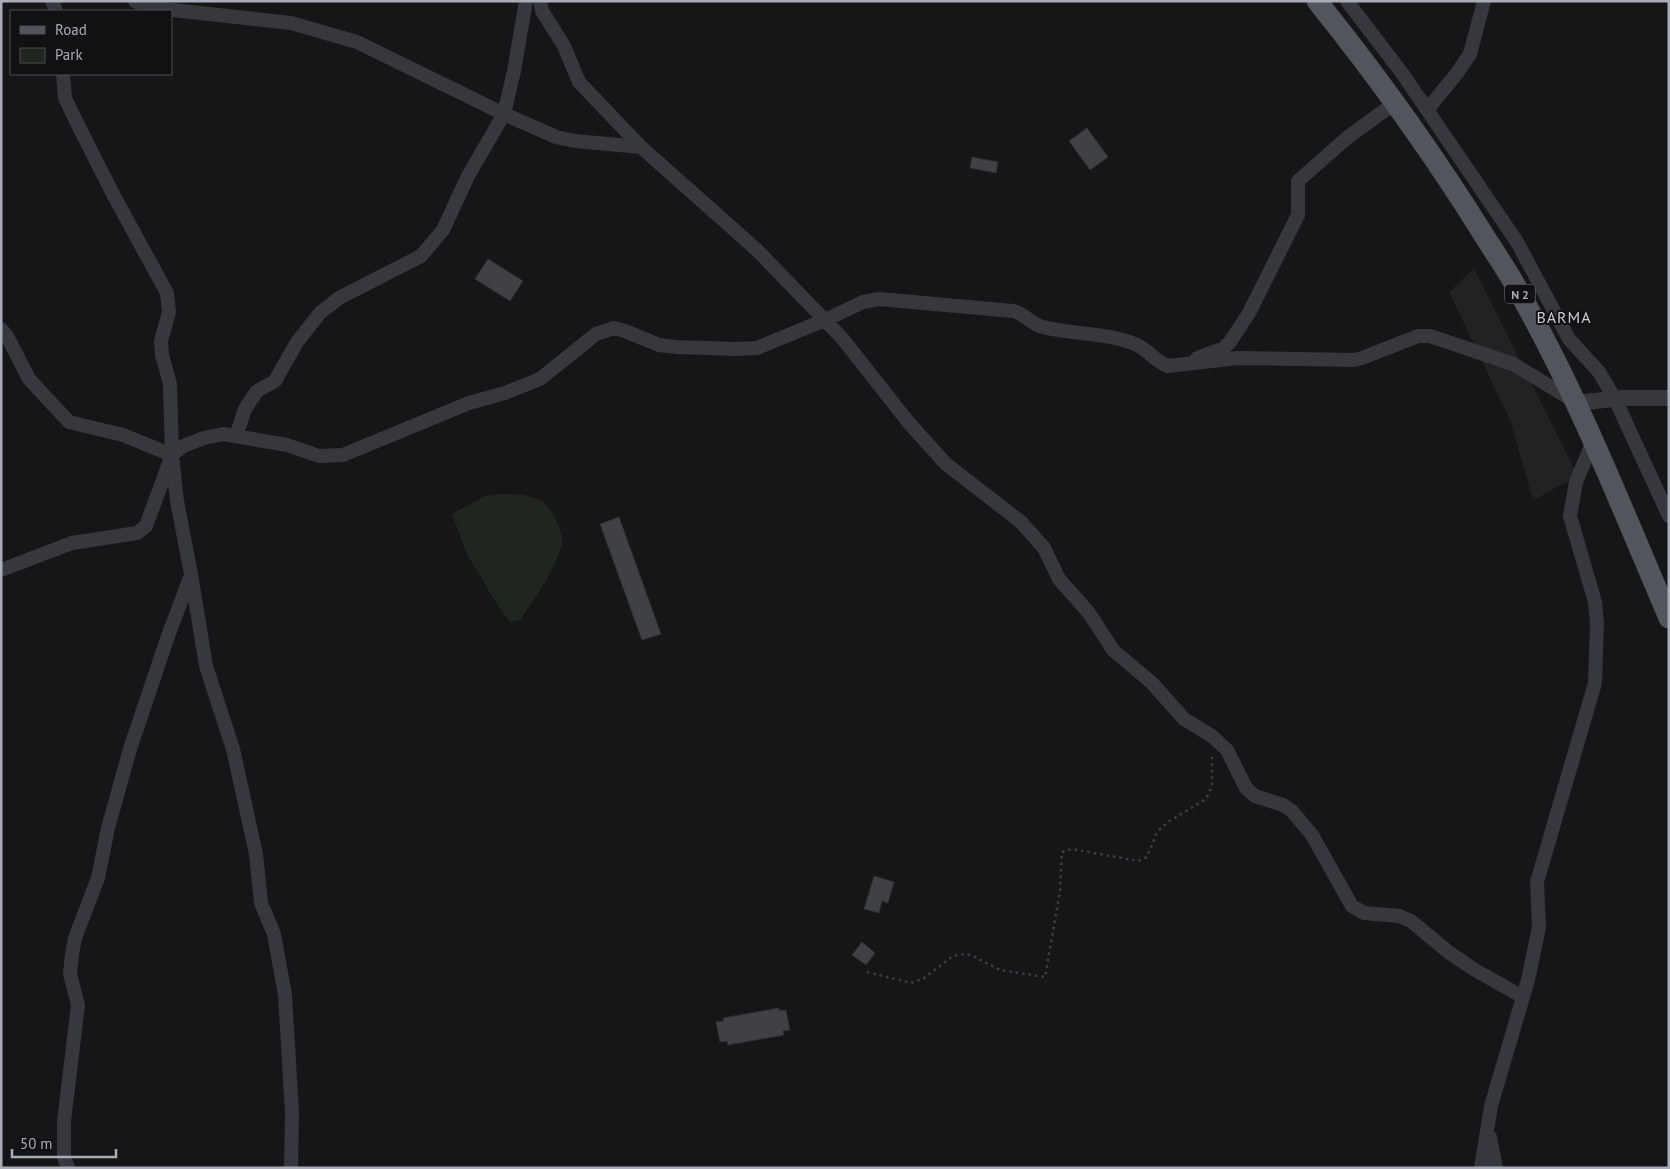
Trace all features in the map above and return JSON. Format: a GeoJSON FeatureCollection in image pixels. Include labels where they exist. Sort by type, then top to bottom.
{"type":"FeatureCollection","features":[{"type":"Feature","properties":{"kind":"main road","name":"N 2"},"geometry":{"type":"LineString","coordinates":[[1316,1],[1395,102],[1465,205],[1519,292],[1577,403],[1669,618]]}},
{"type":"Feature","properties":{"kind":"street"},"geometry":{"type":"LineString","coordinates":[[135,1],[145,7],[291,23],[357,42],[504,114],[556,137],[575,141],[641,147]]}},
{"type":"Feature","properties":{"kind":"street"},"geometry":{"type":"LineString","coordinates":[[236,436],[246,409],[258,391],[275,381],[297,342],[320,313],[339,298],[421,256],[443,230],[468,176],[504,114],[514,71],[526,1]]}},
{"type":"Feature","properties":{"kind":"street"},"geometry":{"type":"LineString","coordinates":[[540,1],[542,12],[564,46],[578,82],[641,147],[757,250],[825,320],[842,338],[909,423],[946,464],[1021,522],[1044,548],[1059,579],[1090,613],[1113,650],[1152,683],[1184,719],[1212,736],[1227,750],[1246,788],[1255,796],[1283,805],[1292,811],[1312,835],[1352,906],[1364,913],[1399,916],[1411,921],[1475,970],[1523,997]]}},
{"type":"Feature","properties":{"kind":"street"},"geometry":{"type":"LineString","coordinates":[[1347,1],[1402,73],[1517,242],[1569,339],[1599,372],[1615,399],[1669,516]]}},
{"type":"Feature","properties":{"kind":"street"},"geometry":{"type":"LineString","coordinates":[[1427,110],[1470,54],[1484,1]]}},
{"type":"Feature","properties":{"kind":"street"},"geometry":{"type":"LineString","coordinates":[[63,75],[65,98],[114,196],[167,293],[169,312],[161,341],[162,355],[170,384],[172,455],[177,501],[206,666],[233,749],[256,854],[261,902],[274,934],[284,995],[292,1112],[291,1168]]}},
{"type":"Feature","properties":{"kind":"street"},"geometry":{"type":"LineString","coordinates":[[1188,364],[1205,354],[1224,348],[1249,313],[1298,215],[1298,181],[1348,137],[1395,102]]}},
{"type":"Feature","properties":{"kind":"street"},"geometry":{"type":"LineString","coordinates":[[1,570],[72,543],[110,539],[137,534],[142,531],[146,526],[172,455],[183,446],[204,438],[223,434],[287,445],[319,456],[343,455],[469,403],[506,393],[540,379],[596,334],[614,328],[659,345],[736,350],[757,348],[863,302],[879,299],[1013,311],[1021,313],[1032,323],[1041,327],[1075,334],[1099,334],[1136,345],[1145,350],[1159,363],[1168,366],[1238,358],[1354,360],[1418,336],[1430,336],[1513,364],[1577,403],[1615,399],[1669,398]]}},
{"type":"Feature","properties":{"kind":"street"},"geometry":{"type":"LineString","coordinates":[[1,329],[7,336],[29,380],[69,422],[122,435],[172,455]]}},
{"type":"Feature","properties":{"kind":"street"},"geometry":{"type":"LineString","coordinates":[[1482,1168],[1491,1106],[1528,980],[1539,927],[1536,882],[1595,683],[1597,624],[1595,602],[1570,516],[1576,482],[1593,441]]}},
{"type":"Feature","properties":{"kind":"street"},"geometry":{"type":"LineString","coordinates":[[68,1168],[64,1156],[64,1121],[78,1005],[70,974],[74,946],[98,878],[108,828],[130,749],[191,574]]}},
{"type":"Feature","properties":{"kind":"street"},"geometry":{"type":"LineString","coordinates":[[1488,1126],[1496,1168]]}},
{"type":"Feature","properties":{"kind":"path"},"geometry":{"type":"LineString","coordinates":[[867,972],[911,983],[924,978],[953,956],[965,954],[1000,970],[1045,978],[1060,891],[1062,852],[1072,849],[1138,861],[1147,857],[1157,832],[1168,822],[1206,800],[1212,786],[1212,736]]}},
{"type":"Feature","properties":{"kind":"shaded area"},"geometry":{"type":"Polygon","coordinates":[[[1474,268],[1578,476],[1533,500],[1510,420],[1449,292],[1474,268]]]}},
{"type":"Feature","properties":{"kind":"green space"},"geometry":{"type":"Polygon","coordinates":[[[497,494],[530,496],[544,503],[554,516],[562,539],[556,562],[538,593],[520,620],[510,622],[498,606],[467,554],[452,514],[485,496],[497,494]]]}},
{"type":"Feature","properties":{"kind":"building"},"geometry":{"type":"Polygon","coordinates":[[[1087,128],[1108,157],[1090,170],[1069,141],[1087,128]]]}},
{"type":"Feature","properties":{"kind":"building"},"geometry":{"type":"Polygon","coordinates":[[[972,157],[998,162],[996,173],[970,168],[972,157]]]}},
{"type":"Feature","properties":{"kind":"building"},"geometry":{"type":"Polygon","coordinates":[[[488,259],[523,281],[510,301],[475,279],[488,259]]]}},
{"type":"Feature","properties":{"kind":"building"},"geometry":{"type":"Polygon","coordinates":[[[619,517],[661,634],[642,640],[600,524],[619,517]]]}},
{"type":"Feature","properties":{"kind":"building"},"geometry":{"type":"Polygon","coordinates":[[[874,876],[894,882],[888,903],[882,901],[879,913],[864,909],[874,876]]]}},
{"type":"Feature","properties":{"kind":"building"},"geometry":{"type":"Polygon","coordinates":[[[862,942],[875,953],[866,965],[852,955],[862,942]]]}},
{"type":"Feature","properties":{"kind":"building"},"geometry":{"type":"Polygon","coordinates":[[[779,1008],[779,1011],[786,1010],[790,1030],[783,1031],[784,1035],[728,1045],[727,1041],[720,1042],[716,1022],[724,1021],[723,1018],[779,1008]]]}},
{"type":"Feature","properties":{"kind":"district","name":"BARMA"},"geometry":{"type":"Point","coordinates":[1564,317]}}]}
